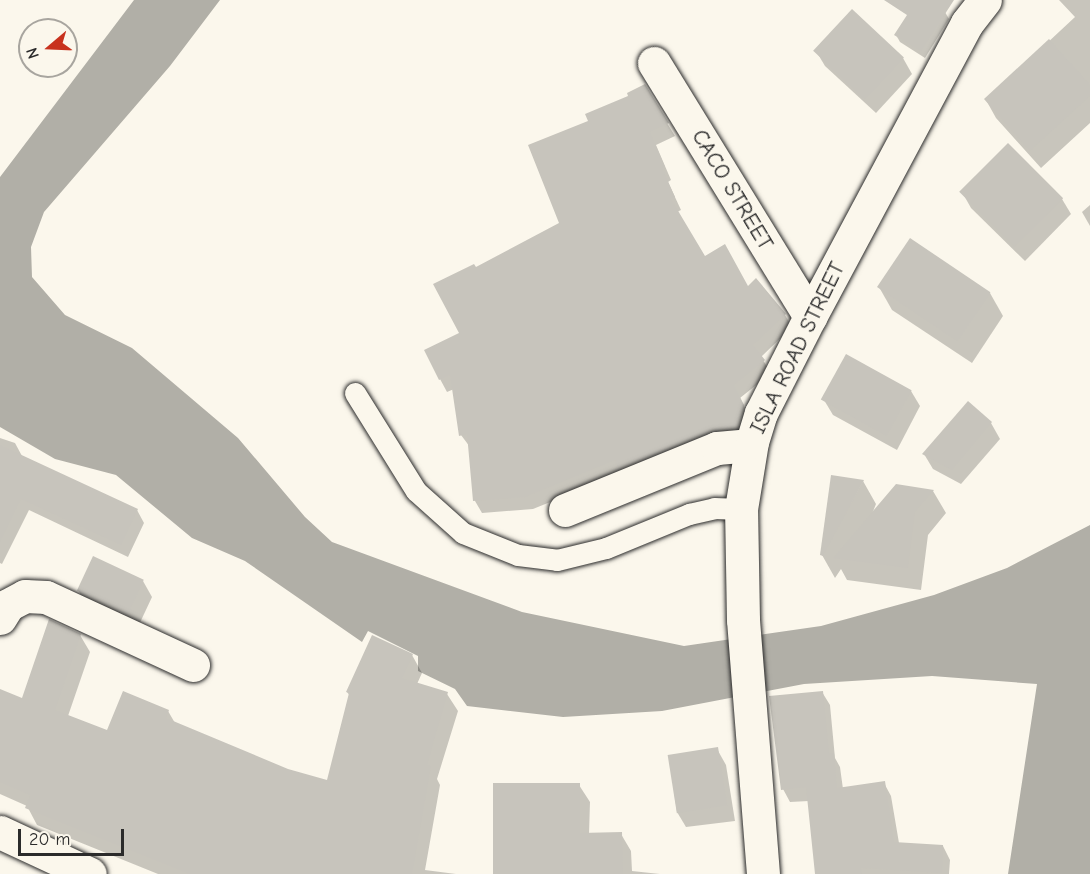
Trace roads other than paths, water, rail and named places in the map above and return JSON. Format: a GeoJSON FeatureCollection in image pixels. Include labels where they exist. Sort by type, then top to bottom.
{"type":"FeatureCollection","features":[{"type":"Feature","properties":{"kind":"street","name":"ISLA ROAD STREET"},"geometry":{"type":"LineString","coordinates":[[763,874],[748,711],[737,446],[761,412],[968,23],[985,0]]}},
{"type":"Feature","properties":{"kind":"street","name":"CACO STREET"},"geometry":{"type":"LineString","coordinates":[[654,63],[810,317]]}},
{"type":"Feature","properties":{"kind":"street"},"geometry":{"type":"LineString","coordinates":[[565,510],[737,446]]}},
{"type":"Feature","properties":{"kind":"street"},"geometry":{"type":"LineString","coordinates":[[0,618],[8,605],[25,596],[46,597],[194,665]]}},
{"type":"Feature","properties":{"kind":"street"},"geometry":{"type":"LineString","coordinates":[[0,832],[90,874]]}},
{"type":"Feature","properties":{"kind":"lane"},"geometry":{"type":"LineString","coordinates":[[355,393],[416,491],[463,533],[518,555],[557,560],[606,548],[689,514],[714,508],[741,509]]}}]}
